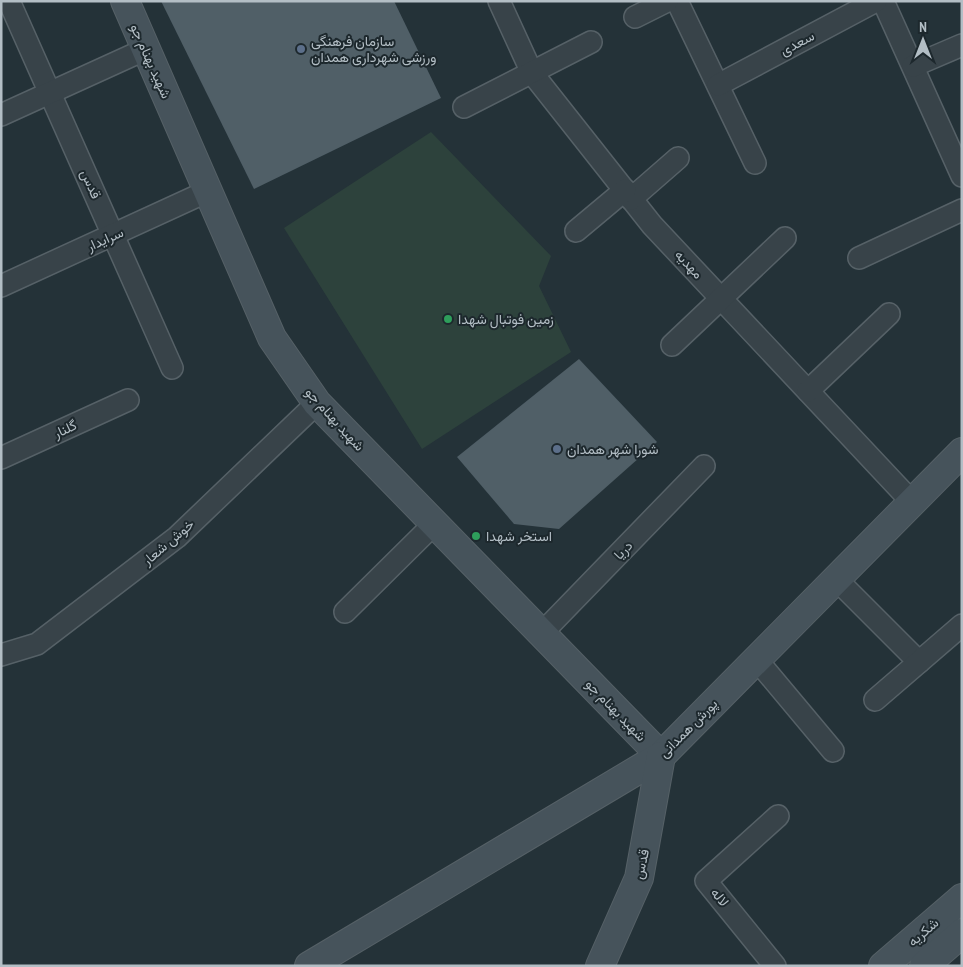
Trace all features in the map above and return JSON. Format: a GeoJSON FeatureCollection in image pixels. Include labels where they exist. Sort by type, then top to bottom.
{"type":"FeatureCollection","features":[{"type":"Feature","properties":{"kind":"street","name":"قدس"},"geometry":{"type":"LineString","coordinates":[[9,1],[172,368]]}},
{"type":"Feature","properties":{"kind":"street","name":"شهید بهنام جو"},"geometry":{"type":"LineString","coordinates":[[125,1],[272,338],[317,403],[661,756]]}},
{"type":"Feature","properties":{"kind":"street","name":"مهدیه"},"geometry":{"type":"LineString","coordinates":[[499,1],[532,73],[652,225],[912,502]]}},
{"type":"Feature","properties":{"kind":"street"},"geometry":{"type":"LineString","coordinates":[[635,17],[667,1]]}},
{"type":"Feature","properties":{"kind":"street"},"geometry":{"type":"LineString","coordinates":[[677,1],[755,162]]}},
{"type":"Feature","properties":{"kind":"street","name":"سعدی"},"geometry":{"type":"LineString","coordinates":[[718,85],[876,1]]}},
{"type":"Feature","properties":{"kind":"street"},"geometry":{"type":"LineString","coordinates":[[883,1],[962,176]]}},
{"type":"Feature","properties":{"kind":"street"},"geometry":{"type":"LineString","coordinates":[[464,107],[591,42]]}},
{"type":"Feature","properties":{"kind":"street"},"geometry":{"type":"LineString","coordinates":[[913,66],[962,45]]}},
{"type":"Feature","properties":{"kind":"street"},"geometry":{"type":"LineString","coordinates":[[1,115],[146,49]]}},
{"type":"Feature","properties":{"kind":"street"},"geometry":{"type":"LineString","coordinates":[[576,231],[678,158]]}},
{"type":"Feature","properties":{"kind":"street","name":"سرایدار"},"geometry":{"type":"LineString","coordinates":[[1,286],[208,191]]}},
{"type":"Feature","properties":{"kind":"street"},"geometry":{"type":"LineString","coordinates":[[859,258],[962,210]]}},
{"type":"Feature","properties":{"kind":"street"},"geometry":{"type":"LineString","coordinates":[[672,345],[722,300],[785,238]]}},
{"type":"Feature","properties":{"kind":"street"},"geometry":{"type":"LineString","coordinates":[[808,391],[889,314]]}},
{"type":"Feature","properties":{"kind":"street","name":"گلنار"},"geometry":{"type":"LineString","coordinates":[[1,458],[128,400]]}},
{"type":"Feature","properties":{"kind":"street","name":"خوش شعار"},"geometry":{"type":"LineString","coordinates":[[1,655],[37,644],[177,537],[317,403]]}},
{"type":"Feature","properties":{"kind":"street","name":"پورش همدانی"},"geometry":{"type":"LineString","coordinates":[[309,966],[661,756],[962,452]]}},
{"type":"Feature","properties":{"kind":"street","name":"دریا"},"geometry":{"type":"LineString","coordinates":[[541,634],[704,466]]}},
{"type":"Feature","properties":{"kind":"street"},"geometry":{"type":"LineString","coordinates":[[345,612],[434,524]]}},
{"type":"Feature","properties":{"kind":"street"},"geometry":{"type":"LineString","coordinates":[[836,579],[919,662]]}},
{"type":"Feature","properties":{"kind":"street"},"geometry":{"type":"LineString","coordinates":[[875,700],[962,625]]}},
{"type":"Feature","properties":{"kind":"street"},"geometry":{"type":"LineString","coordinates":[[756,659],[833,751]]}},
{"type":"Feature","properties":{"kind":"street","name":"قدس"},"geometry":{"type":"LineString","coordinates":[[600,966],[640,878],[661,756]]}},
{"type":"Feature","properties":{"kind":"street","name":"لاله"},"geometry":{"type":"LineString","coordinates":[[775,966],[706,881],[778,816]]}},
{"type":"Feature","properties":{"kind":"street","name":"شکریه"},"geometry":{"type":"LineString","coordinates":[[883,966],[962,898]]}},
{"type":"Feature","properties":{"kind":"street","name":"شکریه"},"geometry":{"type":"LineString","coordinates":[[924,966],[962,933]]}},
{"type":"Feature","properties":{"kind":"green space","name":"زمین فوتبال شهدا"},"geometry":{"type":"Polygon","coordinates":[[[431,132],[551,256],[539,286],[571,352],[422,449],[284,228],[431,132]]]}},
{"type":"Feature","properties":{"kind":"building","name":"سازمان فرهنگی ورزشی شهرداری همدان"},"geometry":{"type":"Polygon","coordinates":[[[161,1],[394,1],[441,98],[254,189],[161,1]]]}},
{"type":"Feature","properties":{"kind":"building","name":"شورا شهر همدان"},"geometry":{"type":"Polygon","coordinates":[[[579,359],[657,442],[559,529],[514,524],[457,457],[579,359]]]}},
{"type":"Feature","properties":{"kind":"place","name":"سازمان فرهنگی ورزشی شهرداری همدان"},"geometry":{"type":"Point","coordinates":[301,49]}},
{"type":"Feature","properties":{"kind":"place","name":"زمین فوتبال شهدا"},"geometry":{"type":"Point","coordinates":[448,319]}},
{"type":"Feature","properties":{"kind":"place","name":"شورا شهر همدان"},"geometry":{"type":"Point","coordinates":[557,449]}},
{"type":"Feature","properties":{"kind":"place","name":"استخر شهدا"},"geometry":{"type":"Point","coordinates":[476,536]}}]}
